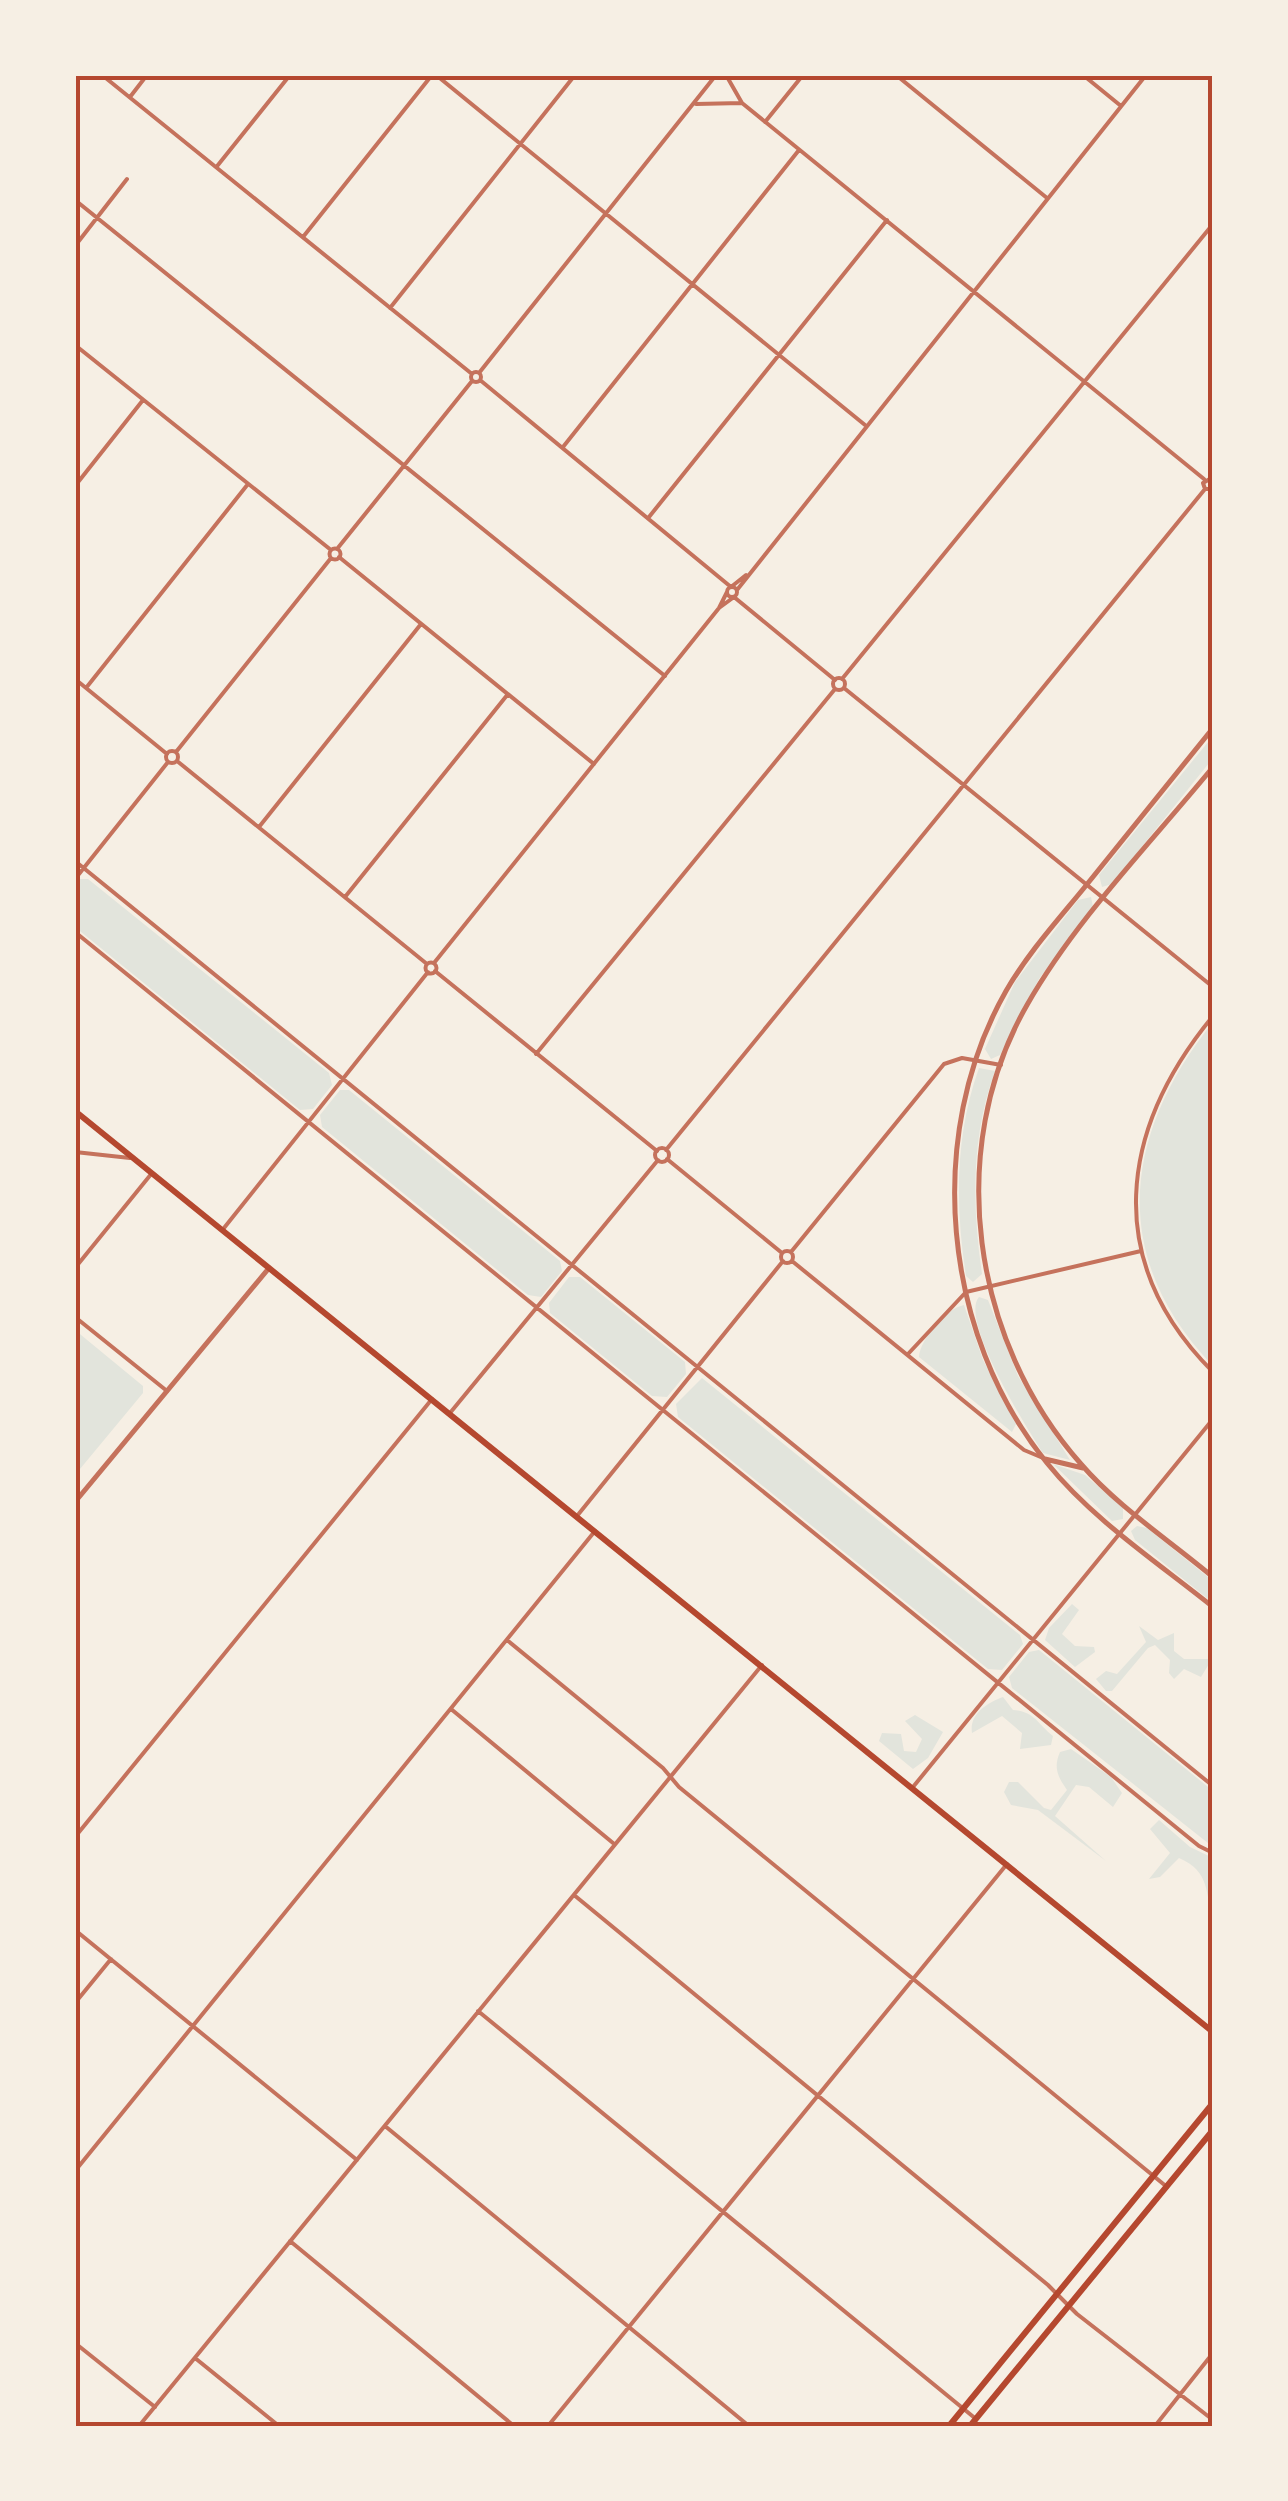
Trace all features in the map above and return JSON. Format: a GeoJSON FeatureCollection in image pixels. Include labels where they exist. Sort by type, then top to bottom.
{"type":"FeatureCollection","features":[{"type":"Feature","properties":{"kind":"main road"},"geometry":{"type":"LineString","coordinates":[[75,1111],[1213,2032]]}},
{"type":"Feature","properties":{"kind":"main road"},"geometry":{"type":"LineString","coordinates":[[949,2426],[1213,2103]]}},
{"type":"Feature","properties":{"kind":"main road"},"geometry":{"type":"LineString","coordinates":[[970,2426],[1213,2130]]}},
{"type":"Feature","properties":{"kind":"street"},"geometry":{"type":"LineString","coordinates":[[102,75],[563,446],[835,680],[842,679],[1213,224]]}},
{"type":"Feature","properties":{"kind":"street"},"geometry":{"type":"LineString","coordinates":[[130,97],[147,75]]}},
{"type":"Feature","properties":{"kind":"street"},"geometry":{"type":"LineString","coordinates":[[216,167],[290,75]]}},
{"type":"Feature","properties":{"kind":"street"},"geometry":{"type":"LineString","coordinates":[[302,238],[434,75],[866,426]]}},
{"type":"Feature","properties":{"kind":"street"},"geometry":{"type":"LineString","coordinates":[[390,308],[575,75]]}},
{"type":"Feature","properties":{"kind":"street"},"geometry":{"type":"LineString","coordinates":[[167,754],[176,752],[716,75]]}},
{"type":"Feature","properties":{"kind":"street"},"geometry":{"type":"LineString","coordinates":[[656,1151],[666,1150],[1205,489],[1204,479],[742,103],[726,75]]}},
{"type":"Feature","properties":{"kind":"street"},"geometry":{"type":"LineString","coordinates":[[765,122],[803,75]]}},
{"type":"Feature","properties":{"kind":"street"},"geometry":{"type":"LineString","coordinates":[[896,75],[1048,198]]}},
{"type":"Feature","properties":{"kind":"street"},"geometry":{"type":"LineString","coordinates":[[1083,75],[1121,106]]}},
{"type":"Feature","properties":{"kind":"street"},"geometry":{"type":"LineString","coordinates":[[224,1228],[431,964],[1146,75]]}},
{"type":"Feature","properties":{"kind":"street"},"geometry":{"type":"LineString","coordinates":[[694,104],[742,103]]}},
{"type":"Feature","properties":{"kind":"street"},"geometry":{"type":"LineString","coordinates":[[563,446],[800,150]]}},
{"type":"Feature","properties":{"kind":"street"},"geometry":{"type":"LineString","coordinates":[[75,246],[128,179]]}},
{"type":"Feature","properties":{"kind":"street"},"geometry":{"type":"LineString","coordinates":[[75,200],[664,676]]}},
{"type":"Feature","properties":{"kind":"street"},"geometry":{"type":"LineString","coordinates":[[649,518],[886,220]]}},
{"type":"Feature","properties":{"kind":"street"},"geometry":{"type":"LineString","coordinates":[[75,345],[334,550],[594,764]]}},
{"type":"Feature","properties":{"kind":"street"},"geometry":{"type":"LineString","coordinates":[[75,486],[143,400]]}},
{"type":"Feature","properties":{"kind":"street"},"geometry":{"type":"LineString","coordinates":[[1204,479],[1213,478]]}},
{"type":"Feature","properties":{"kind":"street"},"geometry":{"type":"LineString","coordinates":[[86,688],[248,484]]}},
{"type":"Feature","properties":{"kind":"street"},"geometry":{"type":"LineString","coordinates":[[1205,489],[1213,489]]}},
{"type":"Feature","properties":{"kind":"street"},"geometry":{"type":"LineString","coordinates":[[332,558],[339,557]]}},
{"type":"Feature","properties":{"kind":"street"},"geometry":{"type":"LineString","coordinates":[[719,608],[734,596]]}},
{"type":"Feature","properties":{"kind":"street"},"geometry":{"type":"LineString","coordinates":[[258,827],[421,624]]}},
{"type":"Feature","properties":{"kind":"street"},"geometry":{"type":"LineString","coordinates":[[842,679],[844,688],[1213,987]]}},
{"type":"Feature","properties":{"kind":"street"},"geometry":{"type":"LineString","coordinates":[[75,680],[167,754],[168,762],[75,878]]}},
{"type":"Feature","properties":{"kind":"street"},"geometry":{"type":"LineString","coordinates":[[536,1054],[835,689],[835,680]]}},
{"type":"Feature","properties":{"kind":"street"},"geometry":{"type":"LineString","coordinates":[[835,689],[844,688]]}},
{"type":"Feature","properties":{"kind":"street"},"geometry":{"type":"LineString","coordinates":[[345,897],[508,694]]}},
{"type":"Feature","properties":{"kind":"street"},"geometry":{"type":"LineString","coordinates":[[1213,728],[1016,975],[977,1061],[960,1125],[955,1172],[956,1242],[966,1292],[993,1371],[1042,1458],[1120,1532],[1213,1607]]}},
{"type":"Feature","properties":{"kind":"street"},"geometry":{"type":"LineString","coordinates":[[176,752],[177,762]]}},
{"type":"Feature","properties":{"kind":"street"},"geometry":{"type":"LineString","coordinates":[[168,762],[177,762],[431,964],[656,1151],[658,1160]]}},
{"type":"Feature","properties":{"kind":"street"},"geometry":{"type":"LineString","coordinates":[[1213,766],[1042,980],[1001,1064],[985,1124],[979,1182],[989,1286],[1002,1331],[1025,1381],[1084,1468],[1213,1577]]}},
{"type":"Feature","properties":{"kind":"street"},"geometry":{"type":"LineString","coordinates":[[75,861],[1213,1786]]}},
{"type":"Feature","properties":{"kind":"street"},"geometry":{"type":"LineString","coordinates":[[75,932],[1198,1846],[1213,1853]]}},
{"type":"Feature","properties":{"kind":"street"},"geometry":{"type":"LineString","coordinates":[[428,972],[436,971]]}},
{"type":"Feature","properties":{"kind":"street"},"geometry":{"type":"LineString","coordinates":[[1213,1016],[1168,1076],[1150,1117],[1136,1186],[1143,1251],[1167,1314],[1213,1372]]}},
{"type":"Feature","properties":{"kind":"street"},"geometry":{"type":"LineString","coordinates":[[782,1253],[791,1252],[942,1067],[958,1058],[1001,1064]]}},
{"type":"Feature","properties":{"kind":"street"},"geometry":{"type":"LineString","coordinates":[[666,1150],[667,1159],[782,1253],[783,1262]]}},
{"type":"Feature","properties":{"kind":"street"},"geometry":{"type":"LineString","coordinates":[[75,1152],[134,1158]]}},
{"type":"Feature","properties":{"kind":"street"},"geometry":{"type":"LineString","coordinates":[[450,1413],[658,1160],[667,1159]]}},
{"type":"Feature","properties":{"kind":"street"},"geometry":{"type":"LineString","coordinates":[[75,1268],[152,1173]]}},
{"type":"Feature","properties":{"kind":"street"},"geometry":{"type":"LineString","coordinates":[[908,1354],[966,1292],[1143,1251]]}},
{"type":"Feature","properties":{"kind":"street"},"geometry":{"type":"LineString","coordinates":[[791,1252],[792,1261],[1024,1450],[1084,1468]]}},
{"type":"Feature","properties":{"kind":"street"},"geometry":{"type":"LineString","coordinates":[[577,1516],[783,1262],[792,1261]]}},
{"type":"Feature","properties":{"kind":"street"},"geometry":{"type":"LineString","coordinates":[[75,1502],[271,1266]]}},
{"type":"Feature","properties":{"kind":"street"},"geometry":{"type":"LineString","coordinates":[[75,1318],[167,1391]]}},
{"type":"Feature","properties":{"kind":"street"},"geometry":{"type":"LineString","coordinates":[[75,1837],[432,1398]]}},
{"type":"Feature","properties":{"kind":"street"},"geometry":{"type":"LineString","coordinates":[[913,1788],[1213,1418]]}},
{"type":"Feature","properties":{"kind":"street"},"geometry":{"type":"LineString","coordinates":[[75,2171],[596,1530]]}},
{"type":"Feature","properties":{"kind":"street"},"geometry":{"type":"LineString","coordinates":[[507,1640],[1166,2187]]}},
{"type":"Feature","properties":{"kind":"street"},"geometry":{"type":"LineString","coordinates":[[139,2426],[762,1665]]}},
{"type":"Feature","properties":{"kind":"street"},"geometry":{"type":"LineString","coordinates":[[451,1709],[615,1844]]}},
{"type":"Feature","properties":{"kind":"street"},"geometry":{"type":"LineString","coordinates":[[548,2426],[1007,1864]]}},
{"type":"Feature","properties":{"kind":"street"},"geometry":{"type":"LineString","coordinates":[[574,1895],[1068,2306],[1213,2420]]}},
{"type":"Feature","properties":{"kind":"street"},"geometry":{"type":"LineString","coordinates":[[75,1930],[357,2160]]}},
{"type":"Feature","properties":{"kind":"street"},"geometry":{"type":"LineString","coordinates":[[75,2004],[111,1959]]}},
{"type":"Feature","properties":{"kind":"street"},"geometry":{"type":"LineString","coordinates":[[478,2010],[976,2419]]}},
{"type":"Feature","properties":{"kind":"street"},"geometry":{"type":"LineString","coordinates":[[385,2126],[750,2426]]}},
{"type":"Feature","properties":{"kind":"street"},"geometry":{"type":"LineString","coordinates":[[290,2241],[514,2426]]}},
{"type":"Feature","properties":{"kind":"street"},"geometry":{"type":"LineString","coordinates":[[75,2342],[154,2407]]}},
{"type":"Feature","properties":{"kind":"street"},"geometry":{"type":"LineString","coordinates":[[1154,2426],[1213,2353]]}},
{"type":"Feature","properties":{"kind":"street"},"geometry":{"type":"LineString","coordinates":[[195,2358],[279,2426]]}},
{"type":"Feature","properties":{"kind":"shaded area"},"geometry":{"type":"Polygon","coordinates":[[[1213,736],[1213,758],[1112,884],[1102,887],[1099,875],[1213,736]]]}},
{"type":"Feature","properties":{"kind":"shaded area"},"geometry":{"type":"Polygon","coordinates":[[[80,879],[88,879],[329,1073],[332,1085],[313,1109],[300,1110],[75,927],[75,885],[80,879]]]}},
{"type":"Feature","properties":{"kind":"shaded area"},"geometry":{"type":"Polygon","coordinates":[[[1091,897],[1093,907],[1039,979],[1000,1055],[991,1059],[985,1049],[1015,982],[1078,900],[1091,897]]]}},
{"type":"Feature","properties":{"kind":"shaded area"},"geometry":{"type":"Polygon","coordinates":[[[1213,1022],[1213,1366],[1179,1325],[1156,1282],[1143,1239],[1140,1195],[1146,1151],[1160,1108],[1183,1064],[1213,1022]]]}},
{"type":"Feature","properties":{"kind":"shaded area"},"geometry":{"type":"Polygon","coordinates":[[[979,1068],[995,1071],[978,1146],[975,1197],[982,1274],[973,1282],[966,1276],[962,1250],[959,1171],[965,1119],[979,1068]]]}},
{"type":"Feature","properties":{"kind":"shaded area"},"geometry":{"type":"Polygon","coordinates":[[[340,1090],[349,1090],[560,1261],[562,1271],[541,1297],[528,1295],[322,1127],[320,1115],[340,1090]]]}},
{"type":"Feature","properties":{"kind":"shaded area"},"geometry":{"type":"Polygon","coordinates":[[[569,1277],[580,1277],[685,1362],[686,1374],[667,1397],[652,1396],[550,1313],[549,1303],[569,1277]]]}},
{"type":"Feature","properties":{"kind":"shaded area"},"geometry":{"type":"Polygon","coordinates":[[[979,1297],[988,1300],[1018,1376],[1070,1460],[1043,1453],[1010,1399],[978,1327],[975,1309],[979,1297]]]}},
{"type":"Feature","properties":{"kind":"shaded area"},"geometry":{"type":"Polygon","coordinates":[[[964,1305],[983,1360],[1016,1424],[1012,1432],[919,1357],[936,1325],[964,1305]]]}},
{"type":"Feature","properties":{"kind":"shaded area"},"geometry":{"type":"Polygon","coordinates":[[[75,1330],[143,1386],[143,1393],[75,1475],[75,1330]]]}},
{"type":"Feature","properties":{"kind":"shaded area"},"geometry":{"type":"Polygon","coordinates":[[[702,1378],[1020,1635],[1023,1644],[1002,1670],[988,1669],[678,1417],[676,1404],[702,1378]]]}},
{"type":"Feature","properties":{"kind":"shaded area"},"geometry":{"type":"Polygon","coordinates":[[[1053,1464],[1085,1475],[1123,1508],[1123,1519],[1112,1521],[1053,1464]]]}},
{"type":"Feature","properties":{"kind":"shaded area"},"geometry":{"type":"Polygon","coordinates":[[[1137,1526],[1147,1528],[1213,1581],[1213,1603],[1135,1540],[1131,1531],[1137,1526]]]}},
{"type":"Feature","properties":{"kind":"shaded area"},"geometry":{"type":"Polygon","coordinates":[[[1072,1604],[1079,1610],[1062,1634],[1075,1646],[1094,1647],[1095,1652],[1075,1667],[1045,1640],[1049,1628],[1072,1604]]]}},
{"type":"Feature","properties":{"kind":"shaded area"},"geometry":{"type":"Polygon","coordinates":[[[1139,1626],[1158,1640],[1174,1633],[1174,1651],[1184,1659],[1212,1659],[1201,1677],[1184,1669],[1174,1679],[1169,1673],[1170,1660],[1155,1645],[1148,1648],[1112,1691],[1106,1691],[1096,1679],[1106,1671],[1117,1674],[1146,1642],[1139,1626]]]}},
{"type":"Feature","properties":{"kind":"shaded area"},"geometry":{"type":"Polygon","coordinates":[[[1039,1650],[1213,1791],[1213,1847],[1012,1688],[1009,1677],[1029,1652],[1039,1650]]]}},
{"type":"Feature","properties":{"kind":"shaded area"},"geometry":{"type":"Polygon","coordinates":[[[1003,1697],[1013,1710],[1031,1716],[1053,1736],[1051,1745],[1020,1749],[1022,1733],[1002,1716],[972,1733],[976,1715],[1003,1697]]]}},
{"type":"Feature","properties":{"kind":"shaded area"},"geometry":{"type":"Polygon","coordinates":[[[915,1715],[943,1732],[928,1758],[913,1769],[879,1741],[882,1733],[901,1734],[904,1751],[916,1752],[922,1739],[905,1721],[915,1715]]]}},
{"type":"Feature","properties":{"kind":"shaded area"},"geometry":{"type":"Polygon","coordinates":[[[1071,1749],[1111,1777],[1122,1793],[1113,1807],[1089,1787],[1076,1785],[1055,1816],[1106,1861],[1038,1810],[1011,1805],[1004,1792],[1009,1782],[1018,1782],[1044,1808],[1051,1810],[1067,1790],[1058,1772],[1058,1758],[1060,1752],[1071,1749]]]}},
{"type":"Feature","properties":{"kind":"shaded area"},"geometry":{"type":"Polygon","coordinates":[[[1159,1820],[1190,1847],[1213,1858],[1213,1921],[1205,1884],[1189,1864],[1179,1858],[1160,1877],[1149,1879],[1170,1853],[1150,1829],[1159,1820]]]}}]}
